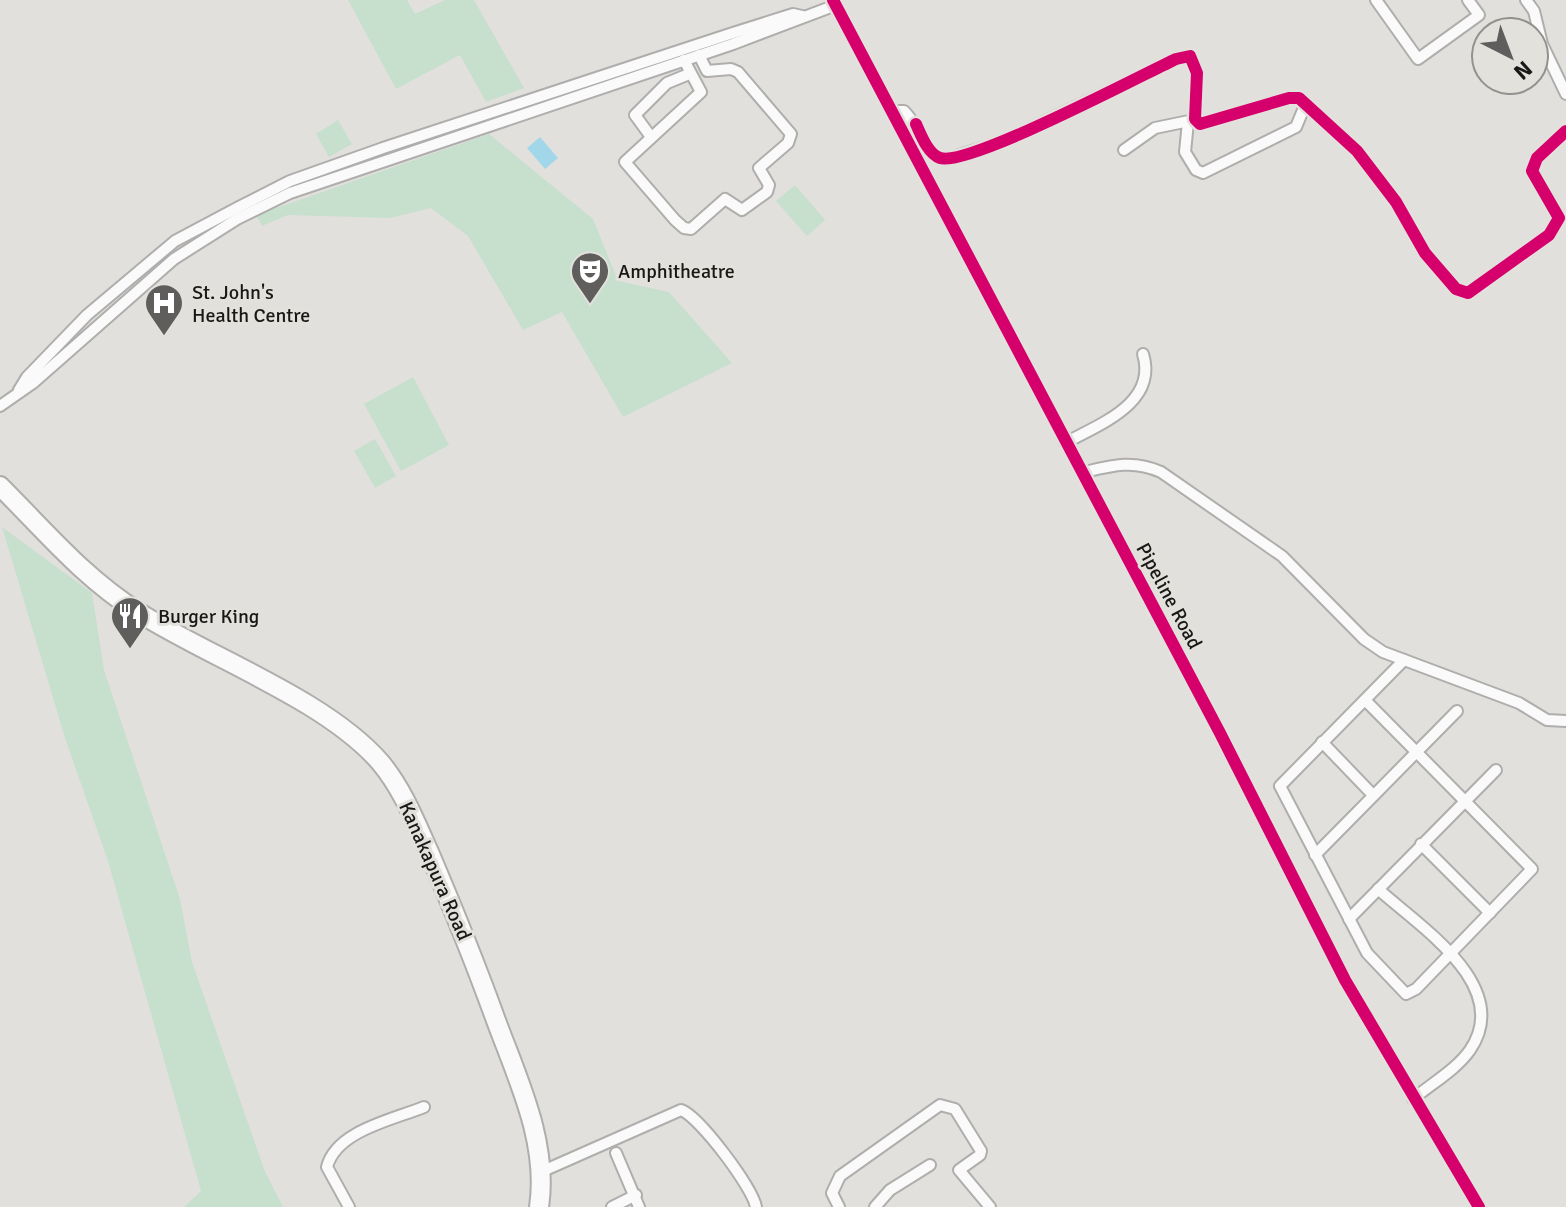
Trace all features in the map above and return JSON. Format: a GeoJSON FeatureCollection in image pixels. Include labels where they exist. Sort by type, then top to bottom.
{"type":"FeatureCollection","features":[{"type":"Feature","properties":{"kind":"highway","name":"Kanakapura Road"},"geometry":{"type":"LineString","coordinates":[[0,486],[71,562],[98,584],[139,613],[348,732],[380,762],[406,800],[461,926],[518,1082],[543,1171],[539,1207]]}},
{"type":"Feature","properties":{"kind":"street"},"geometry":{"type":"LineString","coordinates":[[1376,0],[1418,59],[1479,15],[1468,0]]}},
{"type":"Feature","properties":{"kind":"street"},"geometry":{"type":"LineString","coordinates":[[1526,0],[1534,11],[1542,44],[1566,94]]}},
{"type":"Feature","properties":{"kind":"street"},"geometry":{"type":"LineString","coordinates":[[17,393],[27,377],[87,315],[175,241],[290,193],[796,22],[802,16],[834,2]]}},
{"type":"Feature","properties":{"kind":"street","name":"Pipeline Road"},"geometry":{"type":"LineString","coordinates":[[834,2],[1220,733],[1345,980],[1479,1207]]}},
{"type":"Feature","properties":{"kind":"street"},"geometry":{"type":"LineString","coordinates":[[0,406],[33,383],[174,259],[235,215],[290,181],[730,34],[793,14],[802,16]]}},
{"type":"Feature","properties":{"kind":"street"},"geometry":{"type":"LineString","coordinates":[[684,60],[701,92],[625,162],[684,228],[691,229],[725,199],[742,210],[767,192],[769,185],[759,168],[788,143],[791,134],[738,72],[731,69],[707,71],[699,55]]}},
{"type":"Feature","properties":{"kind":"street"},"geometry":{"type":"LineString","coordinates":[[894,111],[904,111],[914,120],[935,156],[944,160],[1001,142],[1176,59],[1190,56],[1197,73],[1185,152],[1196,170],[1203,173],[1296,127],[1306,103]]}},
{"type":"Feature","properties":{"kind":"street"},"geometry":{"type":"LineString","coordinates":[[651,137],[635,115],[667,83],[689,74]]}},
{"type":"Feature","properties":{"kind":"street"},"geometry":{"type":"LineString","coordinates":[[1124,150],[1155,128],[1192,120],[1208,124],[1289,98],[1299,98],[1357,151],[1396,202],[1425,253],[1456,289],[1468,293],[1549,235],[1559,218],[1532,171],[1537,158],[1566,131]]}},
{"type":"Feature","properties":{"kind":"street"},"geometry":{"type":"LineString","coordinates":[[87,315],[97,325]]}},
{"type":"Feature","properties":{"kind":"street"},"geometry":{"type":"LineString","coordinates":[[1065,443],[1112,418],[1138,396],[1147,379],[1143,354]]}},
{"type":"Feature","properties":{"kind":"street"},"geometry":{"type":"LineString","coordinates":[[1081,473],[1124,463],[1145,464],[1161,472],[1282,556],[1364,639],[1404,660],[1519,703],[1547,720],[1566,721]]}},
{"type":"Feature","properties":{"kind":"street"},"geometry":{"type":"LineString","coordinates":[[1365,700],[1532,869],[1416,989],[1406,994],[1367,953],[1280,786],[1404,660]]}},
{"type":"Feature","properties":{"kind":"street"},"geometry":{"type":"LineString","coordinates":[[1315,855],[1457,711]]}},
{"type":"Feature","properties":{"kind":"street"},"geometry":{"type":"LineString","coordinates":[[1322,742],[1373,795]]}},
{"type":"Feature","properties":{"kind":"street"},"geometry":{"type":"LineString","coordinates":[[1349,919],[1496,770]]}},
{"type":"Feature","properties":{"kind":"street"},"geometry":{"type":"LineString","coordinates":[[1421,844],[1490,913]]}},
{"type":"Feature","properties":{"kind":"street"},"geometry":{"type":"LineString","coordinates":[[1378,889],[1450,954],[1475,983],[1481,998],[1477,1039],[1468,1054],[1413,1099]]}},
{"type":"Feature","properties":{"kind":"street"},"geometry":{"type":"LineString","coordinates":[[839,1207],[832,1193],[840,1176],[940,1105],[955,1109],[981,1151],[959,1170],[990,1207]]}},
{"type":"Feature","properties":{"kind":"street"},"geometry":{"type":"LineString","coordinates":[[349,1207],[327,1167],[330,1155],[340,1143],[424,1107]]}},
{"type":"Feature","properties":{"kind":"street"},"geometry":{"type":"LineString","coordinates":[[543,1171],[681,1110],[700,1124],[757,1205]]}},
{"type":"Feature","properties":{"kind":"street"},"geometry":{"type":"LineString","coordinates":[[616,1153],[639,1207]]}},
{"type":"Feature","properties":{"kind":"street"},"geometry":{"type":"LineString","coordinates":[[875,1207],[890,1190],[930,1165]]}},
{"type":"Feature","properties":{"kind":"street"},"geometry":{"type":"LineString","coordinates":[[612,1207],[636,1195]]}},
{"type":"Feature","properties":{"kind":"green space"},"geometry":{"type":"Polygon","coordinates":[[[348,0],[407,0],[415,14],[445,0],[474,0],[524,88],[486,102],[460,55],[396,89],[348,0]]]}},
{"type":"Feature","properties":{"kind":"green space"},"geometry":{"type":"Polygon","coordinates":[[[338,120],[352,144],[329,157],[316,134],[338,120]]]}},
{"type":"Feature","properties":{"kind":"green space"},"geometry":{"type":"Polygon","coordinates":[[[489,134],[593,219],[618,281],[669,292],[732,363],[623,417],[562,312],[523,330],[468,236],[431,208],[390,218],[288,215],[262,226],[256,215],[489,134]]]}},
{"type":"Feature","properties":{"kind":"green space"},"geometry":{"type":"Polygon","coordinates":[[[795,185],[825,220],[807,236],[776,201],[795,185]]]}},
{"type":"Feature","properties":{"kind":"green space"},"geometry":{"type":"Polygon","coordinates":[[[413,377],[449,445],[401,471],[364,404],[413,377]]]}},
{"type":"Feature","properties":{"kind":"green space"},"geometry":{"type":"Polygon","coordinates":[[[375,439],[396,476],[375,488],[354,451],[375,439]]]}},
{"type":"Feature","properties":{"kind":"green space"},"geometry":{"type":"Polygon","coordinates":[[[2,527],[92,593],[104,670],[180,899],[192,962],[264,1169],[283,1207],[184,1207],[201,1191],[108,861],[65,738],[2,527]]]}},
{"type":"Feature","properties":{"kind":"water"},"geometry":{"type":"Polygon","coordinates":[[[540,137],[558,158],[545,169],[527,148],[540,137]]]}},
{"type":"Feature","properties":{"kind":"cycle path"},"geometry":{"type":"LineString","coordinates":[[833,0],[1220,733],[1345,980],[1479,1207]]}},
{"type":"Feature","properties":{"kind":"cycle path"},"geometry":{"type":"LineString","coordinates":[[916,124],[932,153],[940,158],[957,157],[1017,135],[1176,59],[1190,56],[1197,73],[1195,119],[1200,124],[1289,98],[1299,98],[1357,151],[1396,202],[1425,253],[1456,289],[1468,293],[1549,235],[1559,218],[1532,171],[1537,158],[1566,131]]}},
{"type":"Feature","properties":{"kind":"place","name":"Amphitheatre"},"geometry":{"type":"Point","coordinates":[590,305]}},
{"type":"Feature","properties":{"kind":"place","name":"St. John's Health Centre"},"geometry":{"type":"Point","coordinates":[164,337]}},
{"type":"Feature","properties":{"kind":"place","name":"Burger King"},"geometry":{"type":"Point","coordinates":[130,650]}}]}
